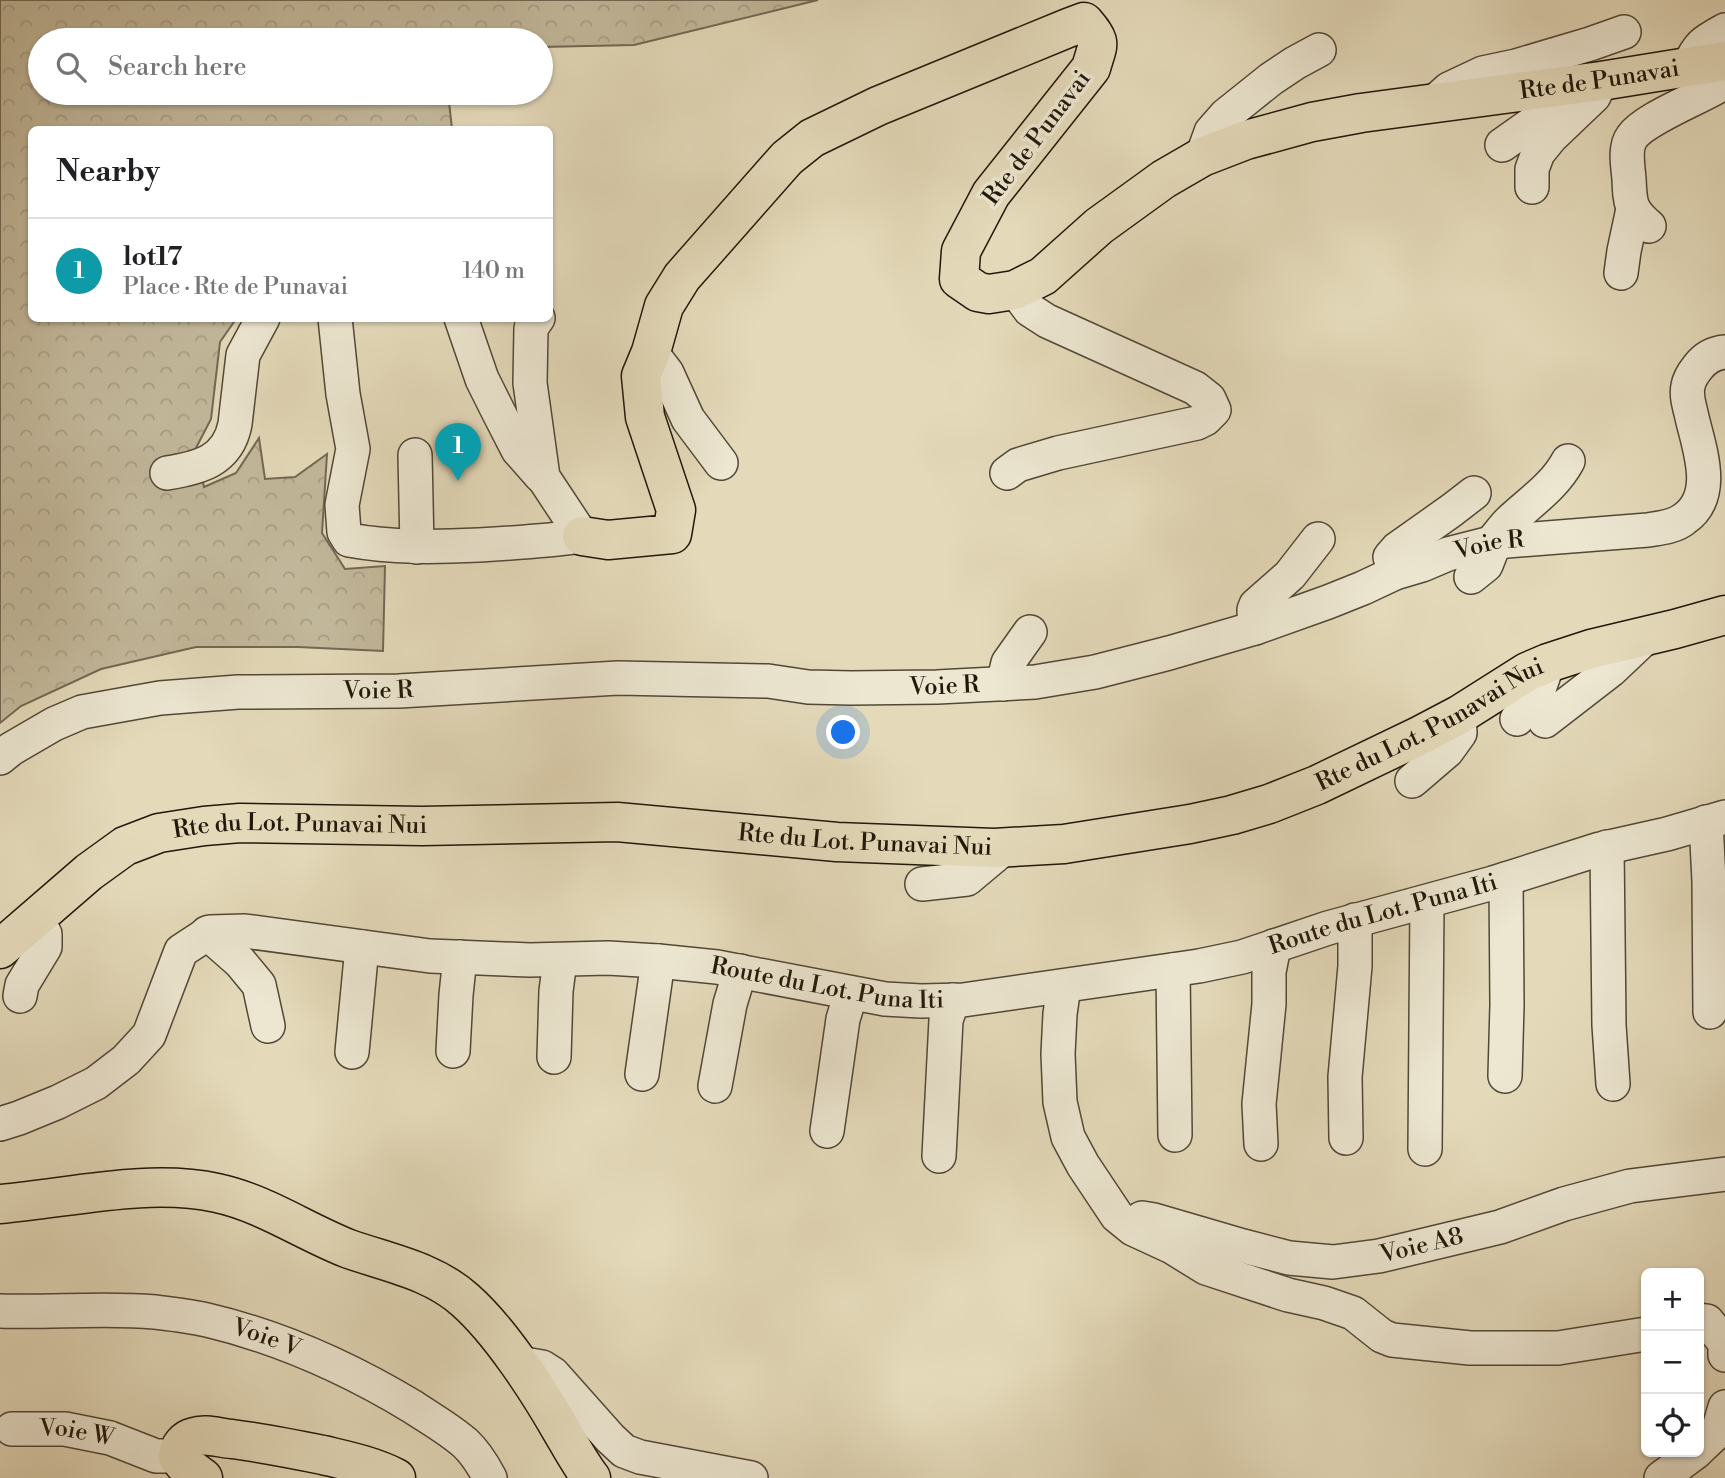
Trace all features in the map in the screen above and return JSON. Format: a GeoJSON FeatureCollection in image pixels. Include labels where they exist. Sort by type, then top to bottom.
{"type":"FeatureCollection","features":[{"type":"Feature","properties":{"kind":"main road","name":"Rte de Punavai"},"geometry":{"type":"LineString","coordinates":[[582,536],[608,540],[672,534],[676,510],[645,417],[641,376],[664,306],[682,278],[788,158],[812,138],[878,106],[1068,27],[1084,22],[1097,36],[1099,45],[1091,68],[991,194],[961,251],[959,279],[978,292],[989,295],[1015,290],[1043,276],[1099,226],[1164,179],[1202,157],[1246,140],[1312,122],[1361,113],[1725,61]]}},
{"type":"Feature","properties":{"kind":"main road","name":"Rte du Lot. Punavai Nui"},"geometry":{"type":"LineString","coordinates":[[0,949],[107,858],[125,846],[159,833],[232,823],[422,826],[617,822],[837,842],[1004,848],[1057,845],[1158,830],[1232,815],[1317,785],[1459,715],[1527,672],[1548,663],[1725,614]]}},
{"type":"Feature","properties":{"kind":"main road"},"geometry":{"type":"LineString","coordinates":[[0,1203],[148,1188],[216,1192],[242,1200],[332,1242],[423,1273],[464,1299],[482,1317],[518,1363],[591,1478]]}},
{"type":"Feature","properties":{"kind":"main road"},"geometry":{"type":"LineString","coordinates":[[190,1467],[178,1449],[193,1437],[206,1436],[257,1442],[347,1460],[396,1478]]}},
{"type":"Feature","properties":{"kind":"street"},"geometry":{"type":"LineString","coordinates":[[1432,104],[1449,89],[1578,23]]}},
{"type":"Feature","properties":{"kind":"street"},"geometry":{"type":"LineString","coordinates":[[1688,67],[1697,48],[1725,30]]}},
{"type":"Feature","properties":{"kind":"street"},"geometry":{"type":"LineString","coordinates":[[1483,73],[1516,66],[1624,32]]}},
{"type":"Feature","properties":{"kind":"street"},"geometry":{"type":"LineString","coordinates":[[1202,157],[1211,132],[1226,116],[1271,79],[1319,50]]}},
{"type":"Feature","properties":{"kind":"street"},"geometry":{"type":"LineString","coordinates":[[1621,273],[1624,251],[1642,218],[1629,199],[1627,155],[1631,138],[1644,125],[1725,82]]}},
{"type":"Feature","properties":{"kind":"street"},"geometry":{"type":"LineString","coordinates":[[1502,145],[1585,83],[1594,96],[1550,137],[1538,153],[1532,169],[1532,187]]}},
{"type":"Feature","properties":{"kind":"street"},"geometry":{"type":"LineString","coordinates":[[1007,473],[1018,466],[1058,453],[1197,424],[1214,410],[1209,399],[1195,388],[1047,321],[1030,310],[1015,290]]}},
{"type":"Feature","properties":{"kind":"street"},"geometry":{"type":"LineString","coordinates":[[167,473],[204,465],[225,450],[233,434],[243,355],[261,322]]}},
{"type":"Feature","properties":{"kind":"street"},"geometry":{"type":"LineString","coordinates":[[335,322],[343,394],[353,449],[342,505],[344,532],[349,540],[417,547],[527,543],[582,536],[542,477],[518,450],[482,379],[462,322]]}},
{"type":"Feature","properties":{"kind":"street"},"geometry":{"type":"LineString","coordinates":[[482,379],[486,322]]}},
{"type":"Feature","properties":{"kind":"street"},"geometry":{"type":"LineString","coordinates":[[535,322],[531,328],[530,383],[542,477]]}},
{"type":"Feature","properties":{"kind":"street"},"geometry":{"type":"LineString","coordinates":[[651,352],[667,373],[688,419],[721,463]]}},
{"type":"Feature","properties":{"kind":"street","name":"Voie R"},"geometry":{"type":"LineString","coordinates":[[0,758],[54,724],[82,712],[160,698],[238,692],[398,691],[618,678],[768,681],[808,687],[937,687],[1035,682],[1095,672],[1255,628],[1448,554],[1493,543],[1648,530],[1671,526],[1683,520],[1693,511],[1700,499],[1704,468],[1688,400],[1688,386],[1699,365],[1709,356],[1725,352]]}},
{"type":"Feature","properties":{"kind":"street"},"geometry":{"type":"LineString","coordinates":[[415,455],[417,547]]}},
{"type":"Feature","properties":{"kind":"street"},"geometry":{"type":"LineString","coordinates":[[1471,577],[1486,565],[1493,543],[1508,523],[1550,486],[1562,473],[1568,461]]}},
{"type":"Feature","properties":{"kind":"street"},"geometry":{"type":"LineString","coordinates":[[1397,572],[1390,557],[1397,549],[1474,493]]}},
{"type":"Feature","properties":{"kind":"street"},"geometry":{"type":"LineString","coordinates":[[1255,628],[1256,605],[1290,575],[1318,538]]}},
{"type":"Feature","properties":{"kind":"street"},"geometry":{"type":"LineString","coordinates":[[1003,684],[1008,663],[1030,632]]}},
{"type":"Feature","properties":{"kind":"street"},"geometry":{"type":"LineString","coordinates":[[1548,663],[1531,720],[1611,670],[1647,636]]}},
{"type":"Feature","properties":{"kind":"street"},"geometry":{"type":"LineString","coordinates":[[1412,780],[1447,751],[1460,733],[1459,715]]}},
{"type":"Feature","properties":{"kind":"street"},"geometry":{"type":"LineString","coordinates":[[1710,1012],[1709,881],[1715,820]]}},
{"type":"Feature","properties":{"kind":"street","name":"Route du Lot. Puna Iti"},"geometry":{"type":"LineString","coordinates":[[208,933],[245,931],[430,956],[658,961],[717,967],[885,999],[953,1000],[1173,970],[1242,957],[1355,920],[1427,902],[1607,847],[1715,820]]}},
{"type":"Feature","properties":{"kind":"street"},"geometry":{"type":"LineString","coordinates":[[1607,847],[1609,1025],[1614,1084]]}},
{"type":"Feature","properties":{"kind":"street"},"geometry":{"type":"LineString","coordinates":[[922,884],[967,879],[1004,848]]}},
{"type":"Feature","properties":{"kind":"street"},"geometry":{"type":"LineString","coordinates":[[1505,1076],[1506,879]]}},
{"type":"Feature","properties":{"kind":"street"},"geometry":{"type":"LineString","coordinates":[[1425,1149],[1427,902]]}},
{"type":"Feature","properties":{"kind":"street"},"geometry":{"type":"LineString","coordinates":[[20,996],[22,985],[44,947],[45,934],[35,919]]}},
{"type":"Feature","properties":{"kind":"street"},"geometry":{"type":"LineString","coordinates":[[1346,1138],[1345,1077],[1356,966],[1355,920]]}},
{"type":"Feature","properties":{"kind":"street"},"geometry":{"type":"LineString","coordinates":[[0,1124],[58,1102],[96,1083],[125,1060],[149,1035],[181,951],[208,933],[240,962],[259,985],[268,1026]]}},
{"type":"Feature","properties":{"kind":"street"},"geometry":{"type":"LineString","coordinates":[[1261,1144],[1259,1104],[1269,1004],[1269,972],[1274,946]]}},
{"type":"Feature","properties":{"kind":"street"},"geometry":{"type":"LineString","coordinates":[[352,1052],[362,947]]}},
{"type":"Feature","properties":{"kind":"street"},"geometry":{"type":"LineString","coordinates":[[453,1051],[460,957]]}},
{"type":"Feature","properties":{"kind":"street"},"geometry":{"type":"LineString","coordinates":[[554,1057],[560,960]]}},
{"type":"Feature","properties":{"kind":"street"},"geometry":{"type":"LineString","coordinates":[[642,1074],[658,961]]}},
{"type":"Feature","properties":{"kind":"street"},"geometry":{"type":"LineString","coordinates":[[1173,970],[1175,1135]]}},
{"type":"Feature","properties":{"kind":"street"},"geometry":{"type":"LineString","coordinates":[[715,1086],[730,1004],[740,971]]}},
{"type":"Feature","properties":{"kind":"street"},"geometry":{"type":"LineString","coordinates":[[1064,986],[1058,1054],[1060,1102],[1068,1137],[1117,1216],[1133,1229],[1206,1268],[1353,1313],[1382,1336],[1392,1340],[1470,1348],[1558,1348],[1641,1335]]}},
{"type":"Feature","properties":{"kind":"street"},"geometry":{"type":"LineString","coordinates":[[827,1131],[850,993]]}},
{"type":"Feature","properties":{"kind":"street"},"geometry":{"type":"LineString","coordinates":[[939,1156],[946,1020],[953,1000]]}},
{"type":"Feature","properties":{"kind":"street","name":"Voie A8"},"geometry":{"type":"LineString","coordinates":[[1117,1216],[1154,1220],[1289,1258],[1333,1262],[1379,1256],[1500,1227],[1564,1204],[1630,1186],[1725,1174]]}},
{"type":"Feature","properties":{"kind":"street","name":"Voie V"},"geometry":{"type":"LineString","coordinates":[[0,1311],[154,1312],[205,1319],[254,1333],[295,1348],[376,1385],[447,1428],[467,1444],[484,1465],[490,1478]]}},
{"type":"Feature","properties":{"kind":"street"},"geometry":{"type":"LineString","coordinates":[[1704,1321],[1725,1343],[1725,1355]]}},
{"type":"Feature","properties":{"kind":"street"},"geometry":{"type":"LineString","coordinates":[[518,1363],[542,1367],[553,1374],[624,1451],[640,1457],[751,1478]]}},
{"type":"Feature","properties":{"kind":"street"},"geometry":{"type":"LineString","coordinates":[[1704,1444],[1718,1431],[1725,1407]]}},
{"type":"Feature","properties":{"kind":"street","name":"Voie W"},"geometry":{"type":"LineString","coordinates":[[12,1429],[65,1429],[110,1438],[190,1467]]}},
{"type":"Feature","properties":{"kind":"street"},"geometry":{"type":"LineString","coordinates":[[632,1454],[655,1478]]}},
{"type":"Feature","properties":{"kind":"street"},"geometry":{"type":"LineString","coordinates":[[1661,1478],[1689,1457]]}},
{"type":"Feature","properties":{"kind":"green space"},"geometry":{"type":"Polygon","coordinates":[[[0,0],[818,0],[634,45],[553,47],[553,28],[28,28],[28,105],[449,105],[452,126],[28,126],[28,322],[234,322],[220,342],[211,419],[196,448],[204,487],[236,473],[259,438],[265,479],[295,477],[327,454],[322,533],[345,569],[385,566],[383,651],[298,647],[196,647],[101,669],[21,706],[0,723],[0,0]]]}},
{"type":"Feature","properties":{"kind":"place","name":"lot17"},"geometry":{"type":"Point","coordinates":[458,481]}}]}
